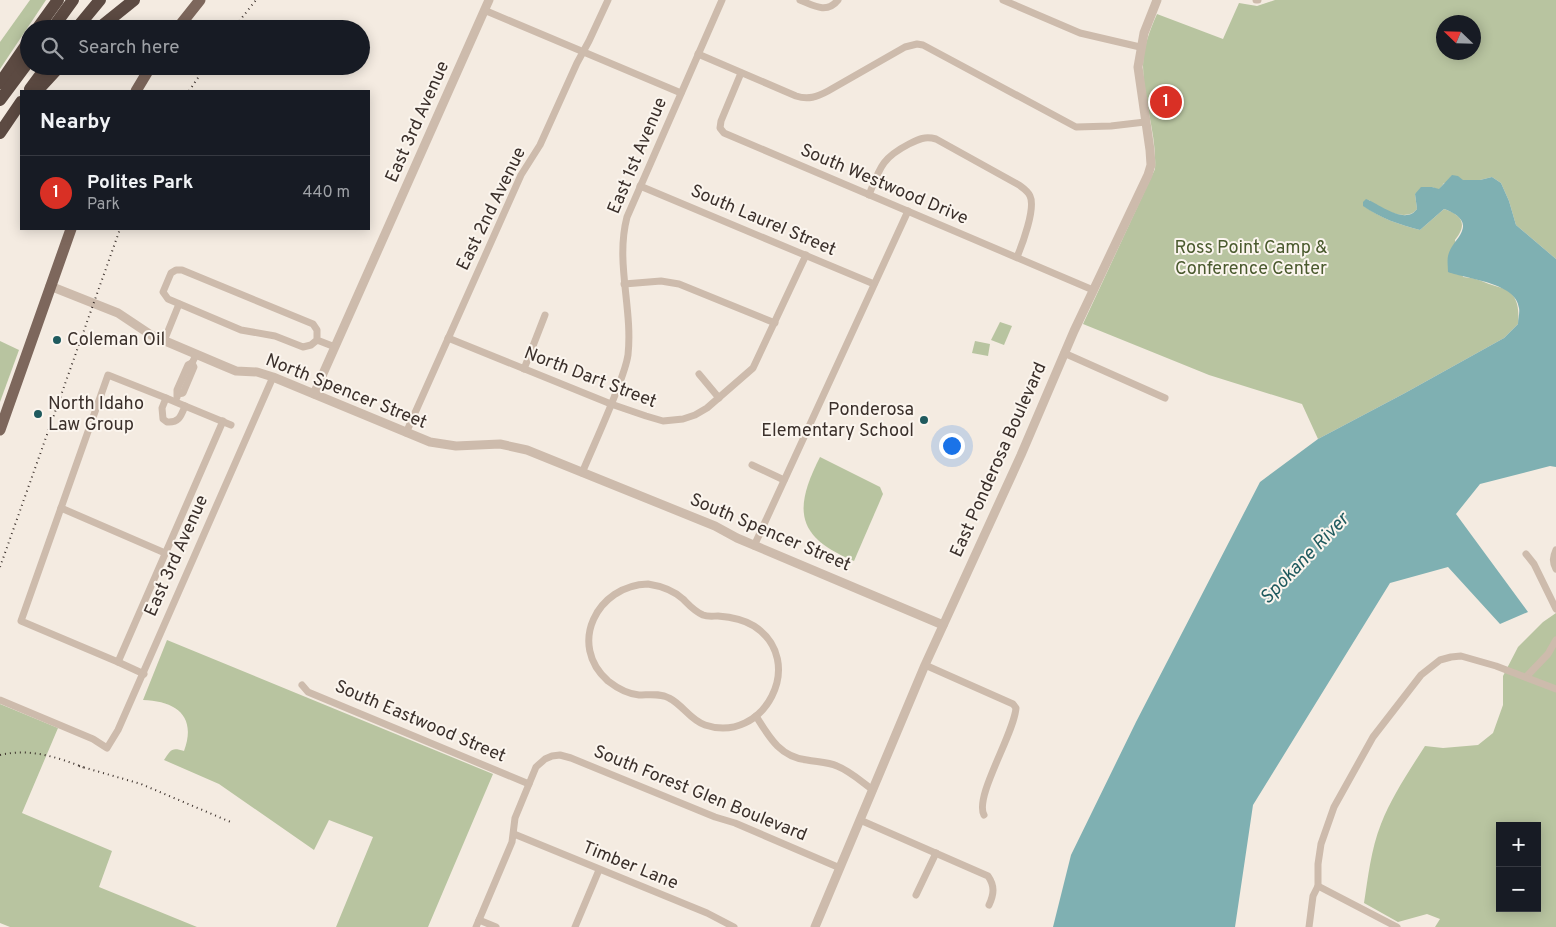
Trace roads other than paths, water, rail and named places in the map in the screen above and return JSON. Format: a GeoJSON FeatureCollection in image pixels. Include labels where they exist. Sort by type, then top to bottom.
{"type":"FeatureCollection","features":[{"type":"Feature","properties":{"kind":"highway"},"geometry":{"type":"LineString","coordinates":[[44,20],[58,0]]}},
{"type":"Feature","properties":{"kind":"highway"},"geometry":{"type":"LineString","coordinates":[[59,20],[73,0]]}},
{"type":"Feature","properties":{"kind":"highway"},"geometry":{"type":"LineString","coordinates":[[83,20],[100,0]]}},
{"type":"Feature","properties":{"kind":"highway"},"geometry":{"type":"LineString","coordinates":[[109,20],[134,0]]}},
{"type":"Feature","properties":{"kind":"highway"},"geometry":{"type":"LineString","coordinates":[[0,83],[20,54]]}},
{"type":"Feature","properties":{"kind":"highway"},"geometry":{"type":"LineString","coordinates":[[0,100],[20,73]]}},
{"type":"Feature","properties":{"kind":"highway"},"geometry":{"type":"LineString","coordinates":[[30,90],[40,75]]}},
{"type":"Feature","properties":{"kind":"highway"},"geometry":{"type":"LineString","coordinates":[[38,90],[52,75]]}},
{"type":"Feature","properties":{"kind":"highway"},"geometry":{"type":"LineString","coordinates":[[0,134],[20,104]]}},
{"type":"Feature","properties":{"kind":"highway"},"geometry":{"type":"LineString","coordinates":[[0,134],[20,111]]}},
{"type":"Feature","properties":{"kind":"main road"},"geometry":{"type":"LineString","coordinates":[[184,20],[200,0]]}},
{"type":"Feature","properties":{"kind":"main road"},"geometry":{"type":"LineString","coordinates":[[137,90],[146,75]]}},
{"type":"Feature","properties":{"kind":"main road"},"geometry":{"type":"LineString","coordinates":[[0,430],[71,230]]}},
{"type":"Feature","properties":{"kind":"street","name":"East 3rd Avenue"},"geometry":{"type":"LineString","coordinates":[[314,394],[489,0]]}},
{"type":"Feature","properties":{"kind":"street","name":"East 2nd Avenue"},"geometry":{"type":"LineString","coordinates":[[406,433],[521,175],[540,144],[608,0]]}},
{"type":"Feature","properties":{"kind":"street","name":"East 1st Avenue"},"geometry":{"type":"LineString","coordinates":[[582,473],[611,404],[628,357],[628,332],[622,259],[624,232],[630,208],[722,0]]}},
{"type":"Feature","properties":{"kind":"street"},"geometry":{"type":"LineString","coordinates":[[800,0],[826,8],[832,6],[838,0]]}},
{"type":"Feature","properties":{"kind":"street"},"geometry":{"type":"LineString","coordinates":[[1003,0],[1080,33],[1140,47]]}},
{"type":"Feature","properties":{"kind":"street","name":"East Ponderosa Boulevard"},"geometry":{"type":"LineString","coordinates":[[815,927],[925,665],[1021,455],[1064,353],[1148,175],[1151,165],[1150,150],[1138,67],[1140,47],[1157,0]]}},
{"type":"Feature","properties":{"kind":"street"},"geometry":{"type":"LineString","coordinates":[[484,10],[681,93]]}},
{"type":"Feature","properties":{"kind":"street"},"geometry":{"type":"LineString","coordinates":[[698,54],[807,99],[823,93],[905,47],[917,44],[930,48],[1076,127],[1111,126],[1145,122]]}},
{"type":"Feature","properties":{"kind":"street","name":"South Westwood Drive"},"geometry":{"type":"LineString","coordinates":[[741,73],[721,121],[720,128],[724,133],[1093,290]]}},
{"type":"Feature","properties":{"kind":"street"},"geometry":{"type":"LineString","coordinates":[[869,195],[878,172],[888,156],[919,139],[925,137],[936,138],[1019,185],[1030,195],[1031,210],[1017,257]]}},
{"type":"Feature","properties":{"kind":"street","name":"South Laurel Street"},"geometry":{"type":"LineString","coordinates":[[640,186],[874,284]]}},
{"type":"Feature","properties":{"kind":"street"},"geometry":{"type":"LineString","coordinates":[[754,546],[908,211]]}},
{"type":"Feature","properties":{"kind":"street","name":"North Dart Street"},"geometry":{"type":"LineString","coordinates":[[448,338],[652,419],[670,421],[683,419],[695,415],[719,398],[753,368],[806,255]]}},
{"type":"Feature","properties":{"kind":"street"},"geometry":{"type":"LineString","coordinates":[[179,270],[313,324],[317,330],[317,340],[311,345],[303,347],[276,336],[241,330],[168,299],[163,292],[171,273],[179,270]]}},
{"type":"Feature","properties":{"kind":"street"},"geometry":{"type":"LineString","coordinates":[[624,284],[661,281],[679,284],[775,324]]}},
{"type":"Feature","properties":{"kind":"street","name":"North Spencer Street"},"geometry":{"type":"LineString","coordinates":[[50,286],[128,318],[148,334],[194,359],[272,377],[430,442],[448,446],[491,443],[508,444],[582,473]]}},
{"type":"Feature","properties":{"kind":"street"},"geometry":{"type":"LineString","coordinates":[[164,341],[179,304]]}},
{"type":"Feature","properties":{"kind":"street"},"geometry":{"type":"LineString","coordinates":[[524,369],[545,315]]}},
{"type":"Feature","properties":{"kind":"street"},"geometry":{"type":"LineString","coordinates":[[317,340],[335,348]]}},
{"type":"Feature","properties":{"kind":"street"},"geometry":{"type":"LineString","coordinates":[[1064,353],[1165,398]]}},
{"type":"Feature","properties":{"kind":"street"},"geometry":{"type":"LineString","coordinates":[[175,402],[178,394],[177,390],[188,364],[194,359]]}},
{"type":"Feature","properties":{"kind":"street"},"geometry":{"type":"LineString","coordinates":[[698,374],[719,398]]}},
{"type":"Feature","properties":{"kind":"street"},"geometry":{"type":"LineString","coordinates":[[144,674],[21,620],[108,375],[231,425]]}},
{"type":"Feature","properties":{"kind":"street","name":"East 3rd Avenue"},"geometry":{"type":"LineString","coordinates":[[0,700],[94,739],[108,748],[144,674],[272,377]]}},
{"type":"Feature","properties":{"kind":"street"},"geometry":{"type":"LineString","coordinates":[[166,398],[161,414],[167,422],[176,421],[181,418],[185,406]]}},
{"type":"Feature","properties":{"kind":"street"},"geometry":{"type":"LineString","coordinates":[[118,662],[222,422]]}},
{"type":"Feature","properties":{"kind":"street"},"geometry":{"type":"LineString","coordinates":[[752,465],[784,480]]}},
{"type":"Feature","properties":{"kind":"street","name":"South Spencer Street"},"geometry":{"type":"LineString","coordinates":[[582,473],[706,523],[754,546],[943,625]]}},
{"type":"Feature","properties":{"kind":"street"},"geometry":{"type":"LineString","coordinates":[[61,508],[165,553]]}},
{"type":"Feature","properties":{"kind":"street"},"geometry":{"type":"LineString","coordinates":[[1556,550],[1553,556],[1556,569]]}},
{"type":"Feature","properties":{"kind":"street"},"geometry":{"type":"LineString","coordinates":[[1526,554],[1534,564],[1556,609]]}},
{"type":"Feature","properties":{"kind":"street"},"geometry":{"type":"LineString","coordinates":[[648,584],[672,591],[694,610],[704,615],[733,617],[754,626],[767,638],[779,669],[778,683],[773,694],[767,706],[756,716],[740,725],[714,727],[702,724],[692,718],[676,703],[665,696],[633,694],[614,685],[597,668],[591,652],[592,624],[600,607],[618,592],[632,586],[648,584]]}},
{"type":"Feature","properties":{"kind":"street"},"geometry":{"type":"LineString","coordinates":[[1526,677],[1548,654],[1556,640]]}},
{"type":"Feature","properties":{"kind":"street"},"geometry":{"type":"LineString","coordinates":[[1309,927],[1313,896],[1318,886],[1318,864],[1321,844],[1334,807],[1373,737],[1421,675],[1440,660],[1461,656],[1556,689]]}},
{"type":"Feature","properties":{"kind":"street"},"geometry":{"type":"LineString","coordinates":[[925,665],[1013,704],[1016,708],[1012,726],[984,795],[982,810],[984,815]]}},
{"type":"Feature","properties":{"kind":"street","name":"South Eastwood Street"},"geometry":{"type":"LineString","coordinates":[[302,685],[305,690],[313,695],[529,784]]}},
{"type":"Feature","properties":{"kind":"street"},"geometry":{"type":"LineString","coordinates":[[756,716],[772,741],[785,752],[800,759],[838,766],[873,790]]}},
{"type":"Feature","properties":{"kind":"street","name":"South Forest Glen Boulevard"},"geometry":{"type":"LineString","coordinates":[[529,784],[536,767],[547,758],[560,755],[715,817],[763,834],[840,868]]}},
{"type":"Feature","properties":{"kind":"street"},"geometry":{"type":"LineString","coordinates":[[496,927],[477,923],[512,842],[515,818],[529,784]]}},
{"type":"Feature","properties":{"kind":"street"},"geometry":{"type":"LineString","coordinates":[[860,820],[988,876],[993,884],[994,892],[989,905]]}},
{"type":"Feature","properties":{"kind":"street","name":"Timber Lane"},"geometry":{"type":"LineString","coordinates":[[514,834],[707,913],[734,927]]}},
{"type":"Feature","properties":{"kind":"street"},"geometry":{"type":"LineString","coordinates":[[916,895],[936,853]]}},
{"type":"Feature","properties":{"kind":"street"},"geometry":{"type":"LineString","coordinates":[[575,927],[599,870]]}},
{"type":"Feature","properties":{"kind":"street"},"geometry":{"type":"LineString","coordinates":[[1318,886],[1397,927]]}},
{"type":"Feature","properties":{"kind":"water","name":"Spokane River"},"geometry":{"type":"Polygon","coordinates":[[[1452,175],[1458,176],[1463,180],[1480,180],[1492,177],[1501,183],[1516,225],[1556,259],[1556,467],[1550,466],[1480,484],[1456,514],[1528,612],[1500,624],[1448,567],[1390,583],[1253,805],[1235,927],[1053,927],[1071,855],[1136,722],[1260,482],[1318,439],[1504,338],[1518,324],[1519,308],[1516,300],[1510,293],[1490,283],[1448,272],[1449,252],[1461,234],[1463,227],[1463,223],[1455,214],[1444,209],[1420,230],[1390,221],[1363,206],[1363,202],[1366,199],[1392,212],[1406,215],[1412,214],[1417,209],[1415,194],[1421,187],[1439,189],[1452,175]]]}},
{"type":"Feature","properties":{"kind":"railway"},"geometry":{"type":"LineString","coordinates":[[240,20],[256,0]]}},
{"type":"Feature","properties":{"kind":"railway"},"geometry":{"type":"LineString","coordinates":[[190,90],[200,75]]}},
{"type":"Feature","properties":{"kind":"railway"},"geometry":{"type":"LineString","coordinates":[[0,567],[120,230]]}},
{"type":"Feature","properties":{"kind":"railway"},"geometry":{"type":"LineString","coordinates":[[0,755],[33,753],[64,760],[85,768]]}},
{"type":"Feature","properties":{"kind":"railway"},"geometry":{"type":"LineString","coordinates":[[79,766],[141,784],[233,823]]}},
{"type":"Feature","properties":{"kind":"place","name":"Polites Park"},"geometry":{"type":"Point","coordinates":[1166,102]}},
{"type":"Feature","properties":{"kind":"place","name":"Coleman Oil"},"geometry":{"type":"Point","coordinates":[57,340]}},
{"type":"Feature","properties":{"kind":"place","name":"North Idaho Law Group"},"geometry":{"type":"Point","coordinates":[38,414]}},
{"type":"Feature","properties":{"kind":"place","name":"Ponderosa Elementary School"},"geometry":{"type":"Point","coordinates":[924,420]}},
{"type":"Feature","properties":{"kind":"park label","name":"Ross Point Camp & Conference Center"},"geometry":{"type":"Point","coordinates":[1251,258]}}]}
